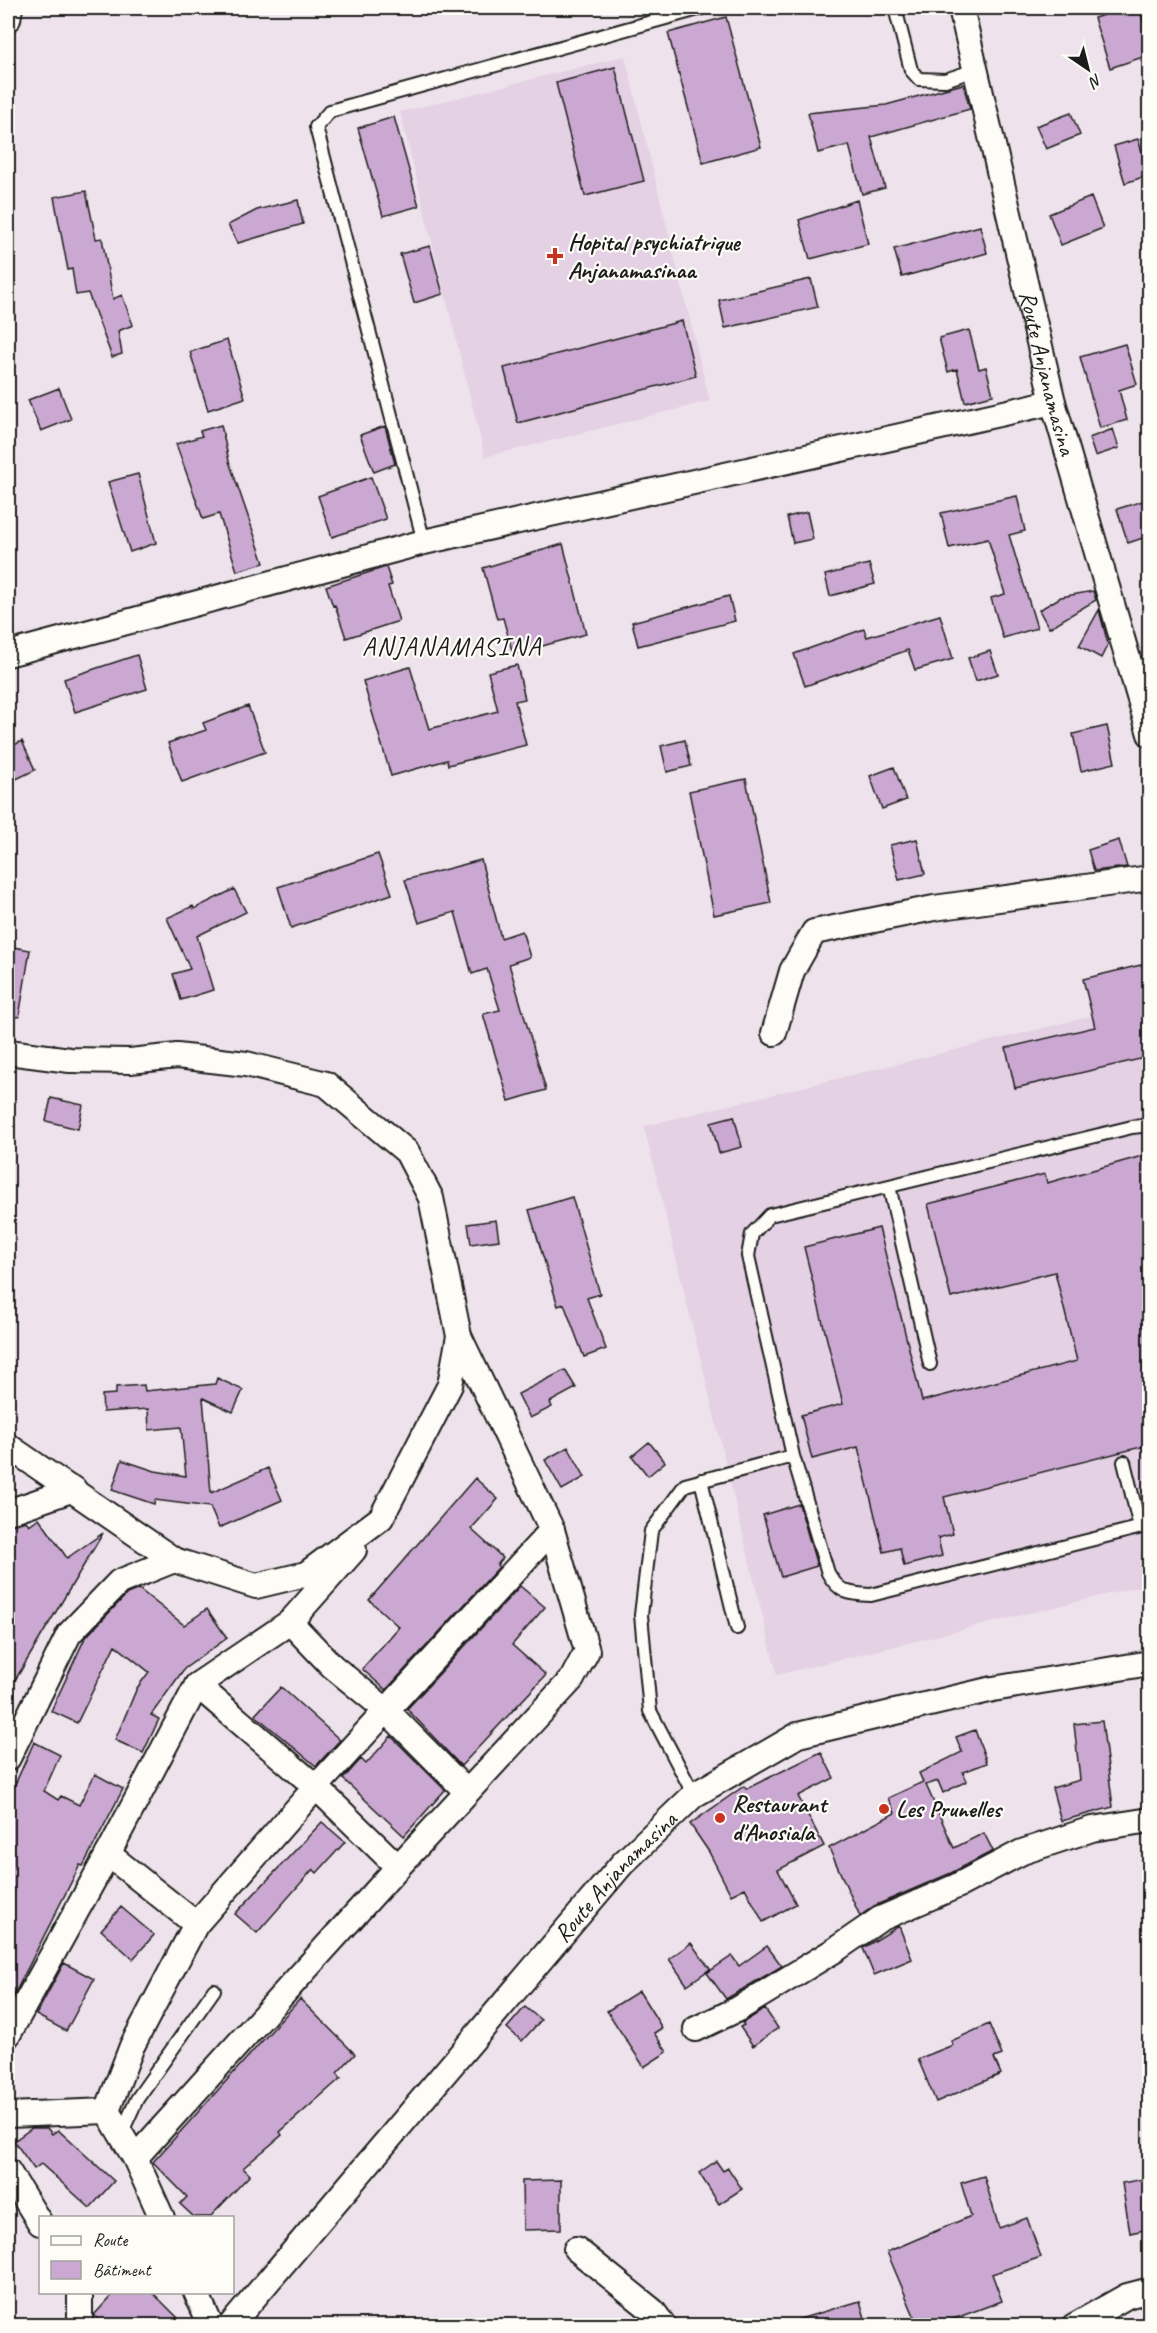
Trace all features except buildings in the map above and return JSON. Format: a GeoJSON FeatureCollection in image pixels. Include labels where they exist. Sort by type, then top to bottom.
{"type":"FeatureCollection","features":[{"type":"Feature","properties":{"kind":"street"},"geometry":{"type":"LineString","coordinates":[[8,19],[10,8]]}},
{"type":"Feature","properties":{"kind":"street","name":"Route Anjanamasina"},"geometry":{"type":"LineString","coordinates":[[961,8],[1053,402],[1149,734]]}},
{"type":"Feature","properties":{"kind":"street"},"geometry":{"type":"LineString","coordinates":[[8,654],[424,542],[1053,402]]}},
{"type":"Feature","properties":{"kind":"street"},"geometry":{"type":"LineString","coordinates":[[774,1033],[792,971],[814,933],[934,908],[1149,878]]}},
{"type":"Feature","properties":{"kind":"street"},"geometry":{"type":"LineString","coordinates":[[8,1052],[70,1060],[130,1061],[177,1056],[246,1064],[326,1084],[408,1152],[431,1198],[459,1336],[552,1530],[587,1651],[572,1679],[398,1867],[135,2158]]}},
{"type":"Feature","properties":{"kind":"street"},"geometry":{"type":"LineString","coordinates":[[8,2035],[108,1854],[197,1685],[290,1622],[381,1518],[450,1385],[459,1336]]}},
{"type":"Feature","properties":{"kind":"street"},"geometry":{"type":"LineString","coordinates":[[8,1446],[74,1489],[174,1560],[256,1586],[306,1574],[381,1518]]}},
{"type":"Feature","properties":{"kind":"street"},"geometry":{"type":"LineString","coordinates":[[8,1512],[74,1489]]}},
{"type":"Feature","properties":{"kind":"street"},"geometry":{"type":"LineString","coordinates":[[107,2111],[132,2046],[196,1924],[316,1787],[552,1530]]}},
{"type":"Feature","properties":{"kind":"street"},"geometry":{"type":"LineString","coordinates":[[8,1758],[69,1634],[119,1582],[174,1560]]}},
{"type":"Feature","properties":{"kind":"street"},"geometry":{"type":"LineString","coordinates":[[290,1622],[332,1666],[387,1711],[467,1792]]}},
{"type":"Feature","properties":{"kind":"street","name":"Route Anjanamasina"},"geometry":{"type":"LineString","coordinates":[[230,2325],[622,1864],[694,1795],[798,1735],[993,1689],[1149,1663]]}},
{"type":"Feature","properties":{"kind":"street"},"geometry":{"type":"LineString","coordinates":[[197,1685],[316,1787],[398,1867]]}},
{"type":"Feature","properties":{"kind":"street"},"geometry":{"type":"LineString","coordinates":[[696,2029],[738,2009],[880,1919],[957,1886],[1022,1852],[1092,1829],[1149,1820]]}},
{"type":"Feature","properties":{"kind":"street"},"geometry":{"type":"LineString","coordinates":[[108,1854],[196,1924]]}},
{"type":"Feature","properties":{"kind":"street"},"geometry":{"type":"LineString","coordinates":[[107,2111],[135,2158],[162,2216]]}},
{"type":"Feature","properties":{"kind":"street"},"geometry":{"type":"LineString","coordinates":[[8,2115],[107,2111]]}},
{"type":"Feature","properties":{"kind":"street"},"geometry":{"type":"LineString","coordinates":[[8,2171],[39,2221]]}},
{"type":"Feature","properties":{"kind":"street"},"geometry":{"type":"LineString","coordinates":[[576,2249],[653,2311],[664,2325]]}},
{"type":"Feature","properties":{"kind":"street"},"geometry":{"type":"LineString","coordinates":[[1074,2325],[1127,2296],[1149,2290]]}},
{"type":"Feature","properties":{"kind":"street"},"geometry":{"type":"LineString","coordinates":[[80,2294],[80,2325]]}},
{"type":"Feature","properties":{"kind":"street"},"geometry":{"type":"LineString","coordinates":[[197,2294],[211,2325]]}},
{"type":"Feature","properties":{"kind":"lane"},"geometry":{"type":"LineString","coordinates":[[424,542],[316,127],[330,111],[702,8]]}},
{"type":"Feature","properties":{"kind":"lane"},"geometry":{"type":"LineString","coordinates":[[895,8],[912,70],[919,79],[945,80],[975,70]]}},
{"type":"Feature","properties":{"kind":"lane"},"geometry":{"type":"LineString","coordinates":[[1124,1462],[1145,1526],[871,1595],[849,1594],[834,1583],[828,1573],[793,1456],[748,1256],[752,1234],[770,1215],[1132,1127],[1149,1125]]}},
{"type":"Feature","properties":{"kind":"lane"},"geometry":{"type":"LineString","coordinates":[[889,1186],[930,1364]]}},
{"type":"Feature","properties":{"kind":"lane"},"geometry":{"type":"LineString","coordinates":[[694,1795],[650,1711],[641,1615],[651,1531],[685,1485],[793,1456]]}},
{"type":"Feature","properties":{"kind":"lane"},"geometry":{"type":"LineString","coordinates":[[701,1480],[737,1628]]}},
{"type":"Feature","properties":{"kind":"lane"},"geometry":{"type":"LineString","coordinates":[[135,2158],[122,2132],[137,2099],[214,1990]]}},
{"type":"Feature","properties":{"kind":"shaded area","name":"Hopital psychiatrique Anjanamasinaa"},"geometry":{"type":"Polygon","coordinates":[[[625,56],[710,401],[485,457],[400,112],[625,56]]]}},
{"type":"Feature","properties":{"kind":"shaded area"},"geometry":{"type":"Polygon","coordinates":[[[1149,1002],[1149,1584],[777,1675],[644,1126],[1149,1002]]]}},
{"type":"Feature","properties":{"kind":"place","name":"Hopital psychiatrique Anjanamasinaa"},"geometry":{"type":"Point","coordinates":[555,256]}},
{"type":"Feature","properties":{"kind":"place","name":"Les Prunelles"},"geometry":{"type":"Point","coordinates":[884,1809]}},
{"type":"Feature","properties":{"kind":"place","name":"Restaurant d'Anosiala"},"geometry":{"type":"Point","coordinates":[720,1818]}},
{"type":"Feature","properties":{"kind":"district","name":"ANJANAMASINA"},"geometry":{"type":"Point","coordinates":[452,646]}}]}
